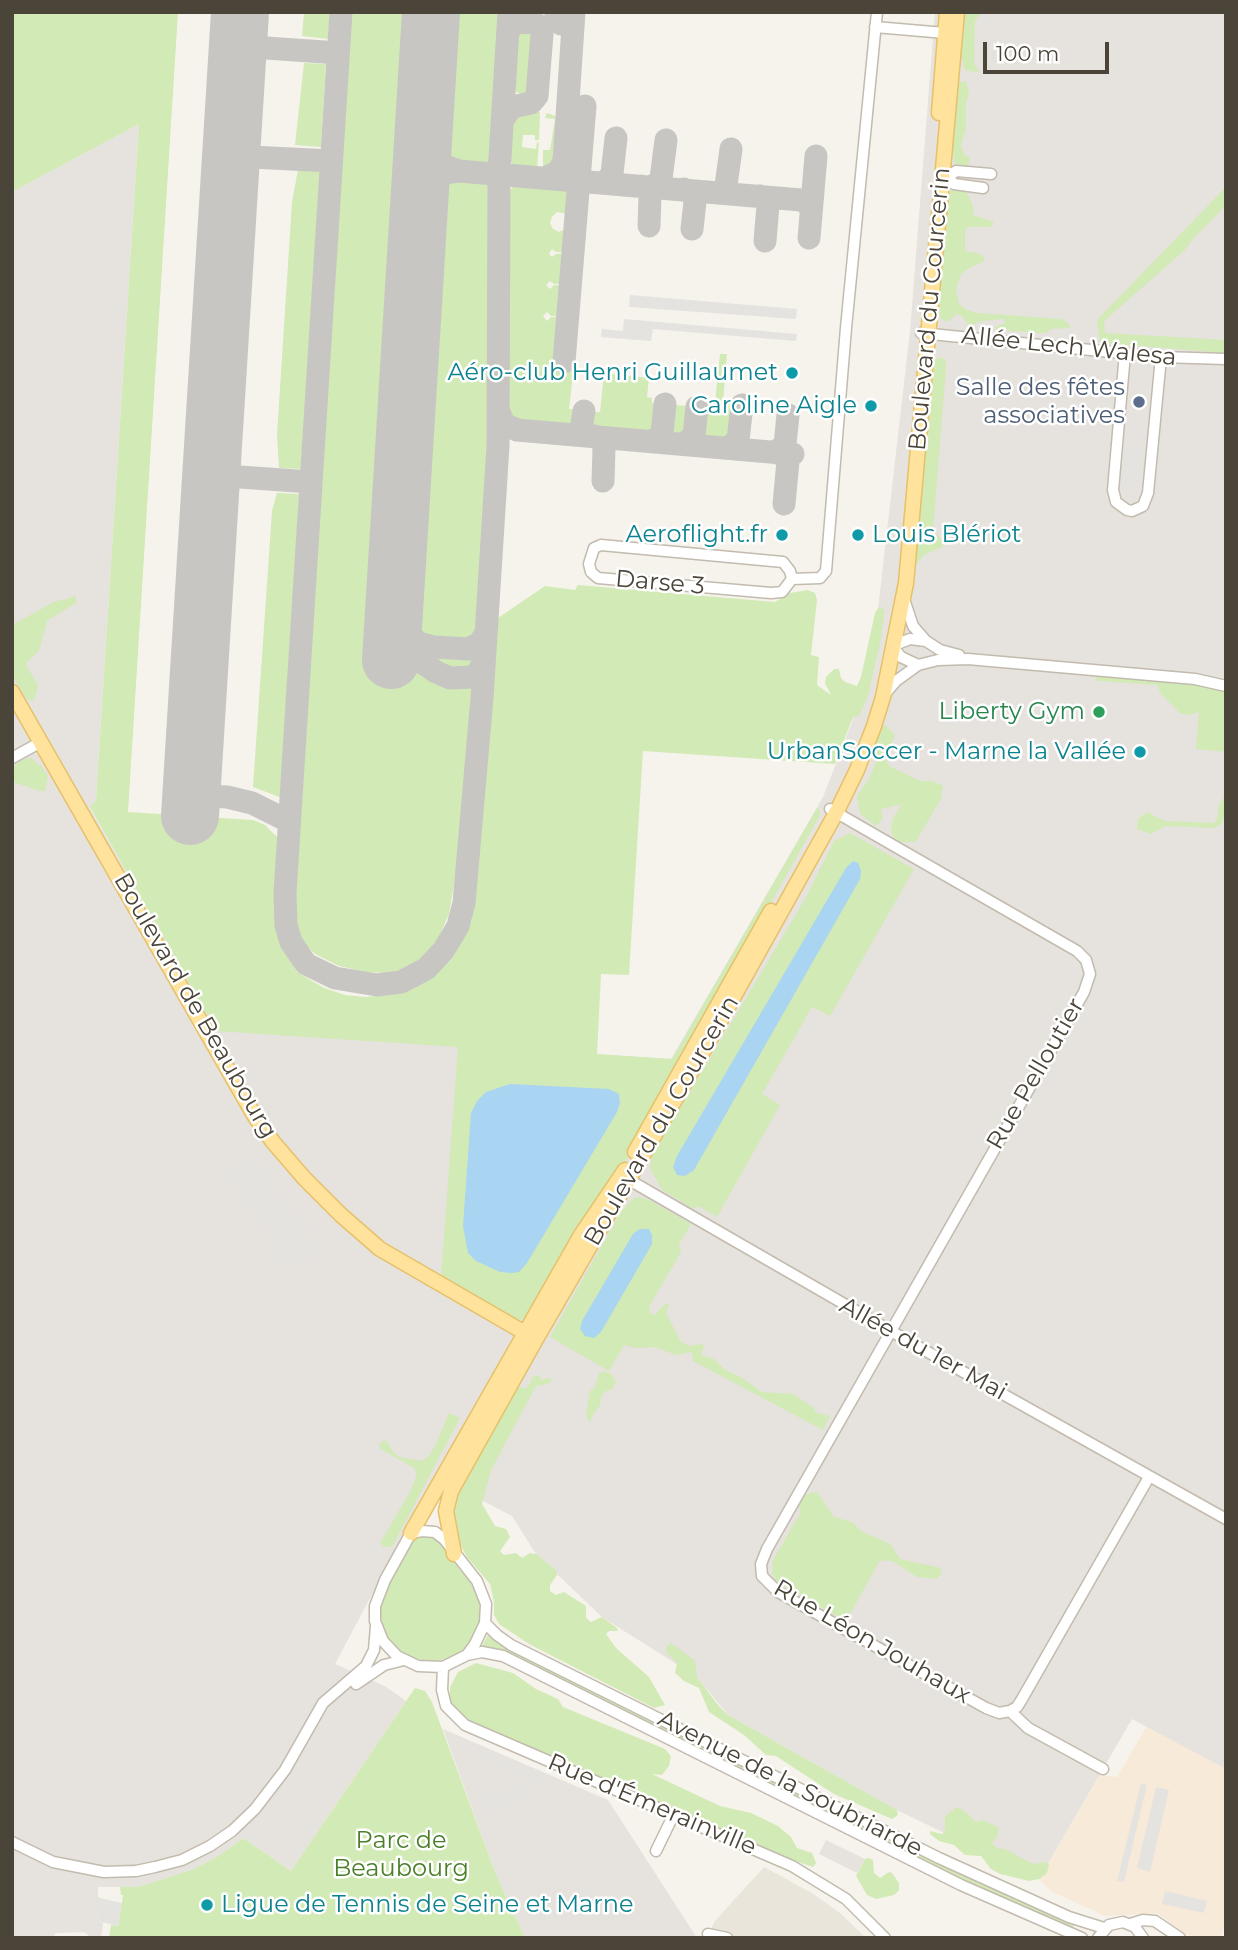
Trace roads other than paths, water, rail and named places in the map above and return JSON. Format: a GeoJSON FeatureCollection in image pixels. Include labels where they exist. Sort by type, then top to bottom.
{"type":"FeatureCollection","features":[{"type":"Feature","properties":{"kind":"main road","name":"Boulevard du Courcerin"},"geometry":{"type":"LineString","coordinates":[[411,1533],[625,1178],[833,811],[877,690],[883,691],[902,601],[897,590],[898,560],[952,74],[947,12]]}},
{"type":"Feature","properties":{"kind":"main road","name":"Boulevard du Courcerin"},"geometry":{"type":"LineString","coordinates":[[942,175],[943,54],[957,12]]}},
{"type":"Feature","properties":{"kind":"main road","name":"Boulevard de Beaubourg"},"geometry":{"type":"LineString","coordinates":[[12,692],[254,1115],[287,1158],[341,1216],[380,1249],[530,1336]]}},
{"type":"Feature","properties":{"kind":"main road","name":"Boulevard du Courcerin"},"geometry":{"type":"LineString","coordinates":[[454,1554],[447,1520],[449,1497],[530,1336]]}},
{"type":"Feature","properties":{"kind":"street"},"geometry":{"type":"LineString","coordinates":[[792,579],[820,578],[826,572],[846,328],[877,12]]}},
{"type":"Feature","properties":{"kind":"street"},"geometry":{"type":"LineString","coordinates":[[875,27],[950,32]]}},
{"type":"Feature","properties":{"kind":"street"},"geometry":{"type":"LineString","coordinates":[[943,54],[946,71],[952,74]]}},
{"type":"Feature","properties":{"kind":"street"},"geometry":{"type":"LineString","coordinates":[[942,175],[956,171],[991,174]]}},
{"type":"Feature","properties":{"kind":"street"},"geometry":{"type":"LineString","coordinates":[[942,175],[954,184],[983,188]]}},
{"type":"Feature","properties":{"kind":"street","name":"Allée Lech Walesa"},"geometry":{"type":"LineString","coordinates":[[924,333],[1223,363]]}},
{"type":"Feature","properties":{"kind":"street"},"geometry":{"type":"LineString","coordinates":[[1125,353],[1113,490],[1116,502],[1132,511],[1143,506],[1148,494],[1161,357]]}},
{"type":"Feature","properties":{"kind":"street","name":"Darse 3"},"geometry":{"type":"LineString","coordinates":[[601,545],[783,562],[792,579],[782,592],[771,593],[598,578],[591,572],[589,564],[594,548],[601,545]]}},
{"type":"Feature","properties":{"kind":"street"},"geometry":{"type":"LineString","coordinates":[[902,601],[926,641],[940,650],[968,659]]}},
{"type":"Feature","properties":{"kind":"street"},"geometry":{"type":"LineString","coordinates":[[918,665],[901,657],[892,646],[910,639],[926,641]]}},
{"type":"Feature","properties":{"kind":"street"},"geometry":{"type":"LineString","coordinates":[[883,691],[918,665],[938,660],[968,659],[1195,679],[1226,686]]}},
{"type":"Feature","properties":{"kind":"street"},"geometry":{"type":"LineString","coordinates":[[12,758],[41,742]]}},
{"type":"Feature","properties":{"kind":"street","name":"Rue Pelloutier"},"geometry":{"type":"LineString","coordinates":[[833,811],[1068,945],[1083,956],[1089,970],[1084,992],[891,1330]]}},
{"type":"Feature","properties":{"kind":"street","name":"Allée du 1er Mai"},"geometry":{"type":"LineString","coordinates":[[625,1178],[699,1223],[1226,1519]]}},
{"type":"Feature","properties":{"kind":"street","name":"Rue Léon Jouhaux"},"geometry":{"type":"LineString","coordinates":[[891,1330],[767,1549],[761,1572],[768,1584],[778,1592],[986,1708],[999,1713],[1010,1711],[1028,1728],[1103,1769]]}},
{"type":"Feature","properties":{"kind":"street"},"geometry":{"type":"LineString","coordinates":[[1010,1711],[1017,1707],[1022,1699],[1149,1477]]}},
{"type":"Feature","properties":{"kind":"street"},"geometry":{"type":"LineString","coordinates":[[12,1842],[53,1862],[96,1871],[136,1871],[182,1860],[223,1838],[248,1817],[275,1784],[323,1703],[366,1666],[374,1650],[375,1605],[379,1591],[411,1533],[435,1532],[477,1581],[484,1595],[485,1623],[480,1636],[467,1655],[443,1667],[424,1667],[404,1661],[388,1663],[334,1700],[310,1726]]}},
{"type":"Feature","properties":{"kind":"street","name":"Avenue de la Soubriarde"},"geometry":{"type":"LineString","coordinates":[[485,1623],[503,1640],[993,1884],[1101,1933]]}},
{"type":"Feature","properties":{"kind":"street"},"geometry":{"type":"LineString","coordinates":[[376,1626],[388,1647],[404,1661]]}},
{"type":"Feature","properties":{"kind":"street","name":"Avenue de la Soubriarde"},"geometry":{"type":"LineString","coordinates":[[467,1655],[482,1652],[503,1656],[961,1885],[1082,1938]]}},
{"type":"Feature","properties":{"kind":"street","name":"Rue d'Émerainville"},"geometry":{"type":"LineString","coordinates":[[443,1667],[442,1690],[446,1706],[465,1725],[775,1857],[846,1899],[886,1938]]}},
{"type":"Feature","properties":{"kind":"street"},"geometry":{"type":"LineString","coordinates":[[656,1851],[674,1814]]}},
{"type":"Feature","properties":{"kind":"street"},"geometry":{"type":"LineString","coordinates":[[1101,1933],[1116,1922],[1130,1924],[1143,1920],[1155,1921],[1180,1938]]}},
{"type":"Feature","properties":{"kind":"street"},"geometry":{"type":"LineString","coordinates":[[1130,1924],[1139,1930],[1143,1938]]}},
{"type":"Feature","properties":{"kind":"street"},"geometry":{"type":"LineString","coordinates":[[708,1934],[727,1938]]}},
{"type":"Feature","properties":{"kind":"water"},"geometry":{"type":"Polygon","coordinates":[[[853,861],[858,863],[860,879],[694,1170],[685,1176],[677,1175],[673,1167],[677,1156],[846,868],[853,861]]]}},
{"type":"Feature","properties":{"kind":"water"},"geometry":{"type":"Polygon","coordinates":[[[510,1084],[609,1089],[619,1094],[620,1103],[527,1263],[519,1272],[512,1273],[500,1272],[476,1261],[468,1253],[463,1226],[471,1113],[486,1092],[510,1084]]]}},
{"type":"Feature","properties":{"kind":"water"},"geometry":{"type":"Polygon","coordinates":[[[640,1229],[649,1229],[652,1244],[601,1332],[594,1338],[585,1336],[580,1329],[582,1321],[633,1234],[640,1229]]]}},
{"type":"Feature","properties":{"kind":"place","name":"Aéro-club Henri Guillaumet"},"geometry":{"type":"Point","coordinates":[792,373]}},
{"type":"Feature","properties":{"kind":"place","name":"Salle des fêtes associatives"},"geometry":{"type":"Point","coordinates":[1139,402]}},
{"type":"Feature","properties":{"kind":"place","name":"Caroline Aigle"},"geometry":{"type":"Point","coordinates":[871,406]}},
{"type":"Feature","properties":{"kind":"place","name":"Aeroflight.fr"},"geometry":{"type":"Point","coordinates":[782,535]}},
{"type":"Feature","properties":{"kind":"place","name":"Louis Blériot"},"geometry":{"type":"Point","coordinates":[858,535]}},
{"type":"Feature","properties":{"kind":"place","name":"Liberty Gym"},"geometry":{"type":"Point","coordinates":[1099,712]}},
{"type":"Feature","properties":{"kind":"place","name":"UrbanSoccer - Marne la Vallée"},"geometry":{"type":"Point","coordinates":[1140,752]}},
{"type":"Feature","properties":{"kind":"place","name":"Ligue de Tennis de Seine et Marne"},"geometry":{"type":"Point","coordinates":[207,1905]}},
{"type":"Feature","properties":{"kind":"park label","name":"Parc de Beaubourg"},"geometry":{"type":"Point","coordinates":[401,1855]}}]}
